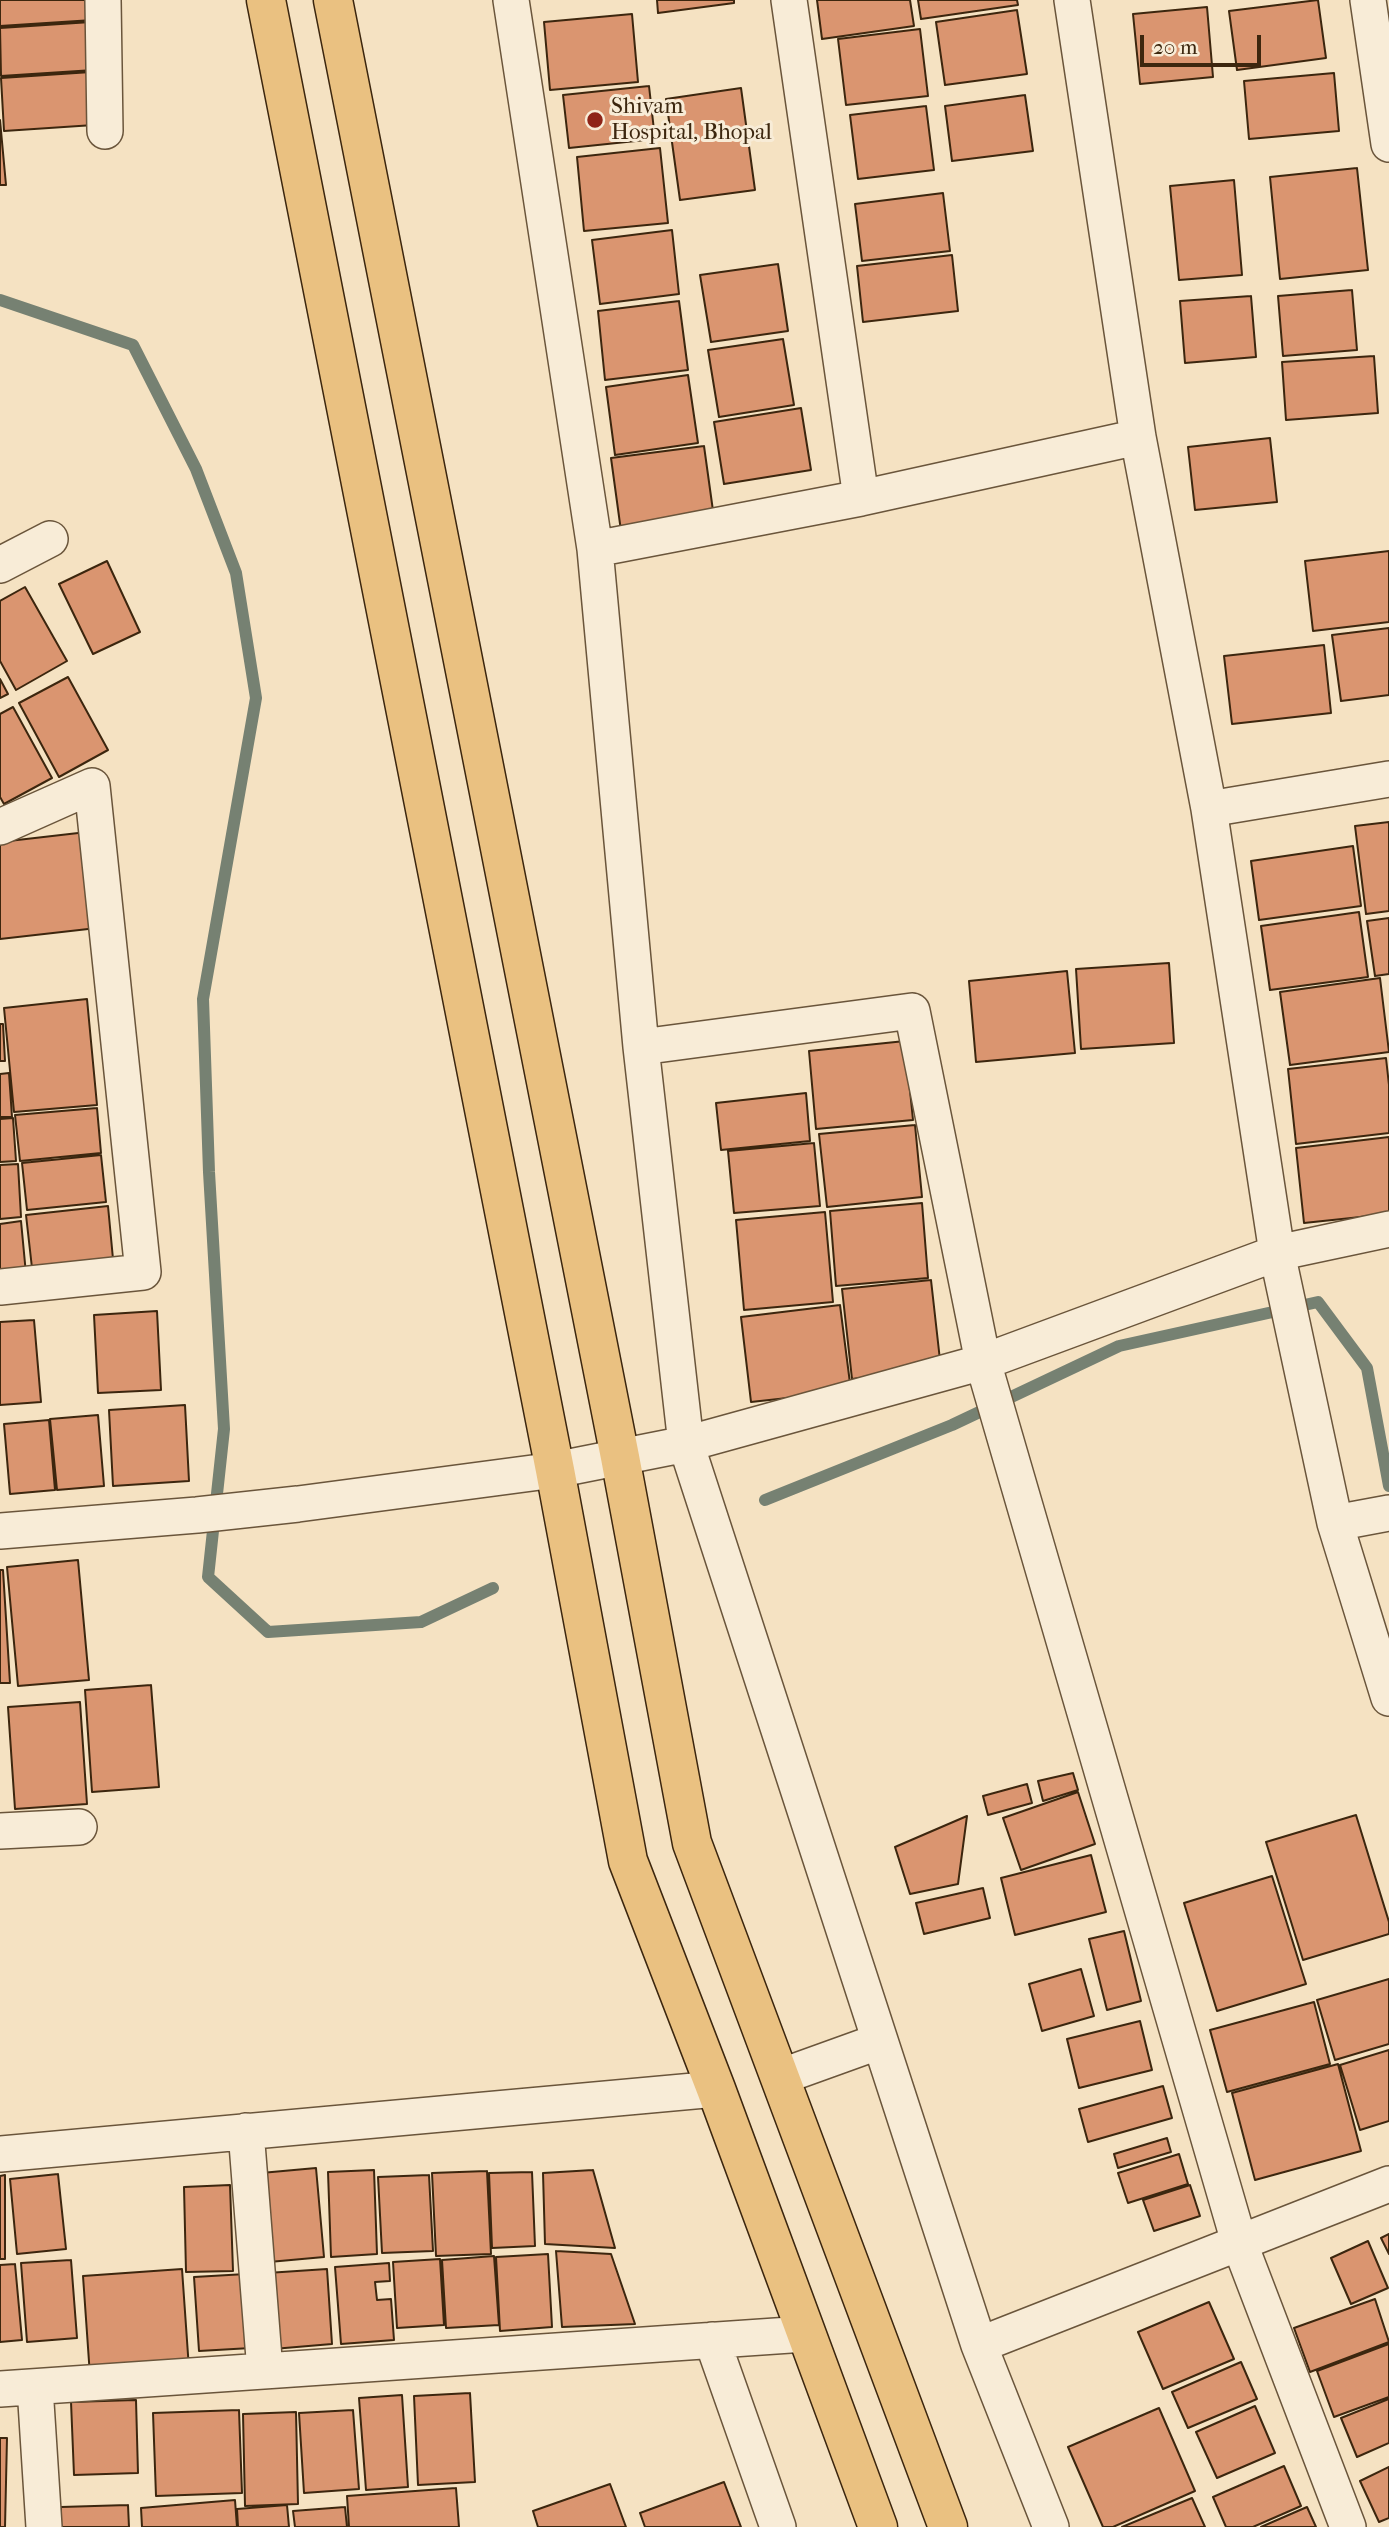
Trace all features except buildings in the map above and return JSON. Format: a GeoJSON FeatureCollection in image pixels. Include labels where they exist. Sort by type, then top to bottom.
{"type":"FeatureCollection","features":[{"type":"Feature","properties":{"kind":"main road"},"geometry":{"type":"LineString","coordinates":[[266,0],[555,1470],[628,1861],[716,2089],[878,2527]]}},
{"type":"Feature","properties":{"kind":"main road"},"geometry":{"type":"LineString","coordinates":[[333,0],[620,1457],[692,1843],[948,2527]]}},
{"type":"Feature","properties":{"kind":"street"},"geometry":{"type":"LineString","coordinates":[[103,0],[104,131]]}},
{"type":"Feature","properties":{"kind":"street"},"geometry":{"type":"LineString","coordinates":[[511,0],[595,549],[641,1047],[686,1444],[979,2344],[1051,2527]]}},
{"type":"Feature","properties":{"kind":"street"},"geometry":{"type":"LineString","coordinates":[[789,0],[861,498]]}},
{"type":"Feature","properties":{"kind":"street"},"geometry":{"type":"LineString","coordinates":[[1072,0],[1138,437],[1209,809],[1277,1254],[1335,1523],[1389,1698]]}},
{"type":"Feature","properties":{"kind":"street"},"geometry":{"type":"LineString","coordinates":[[1376,19],[1389,144]]}},
{"type":"Feature","properties":{"kind":"street"},"geometry":{"type":"LineString","coordinates":[[595,549],[861,498],[1138,437]]}},
{"type":"Feature","properties":{"kind":"street"},"geometry":{"type":"LineString","coordinates":[[0,565],[50,539]]}},
{"type":"Feature","properties":{"kind":"street"},"geometry":{"type":"LineString","coordinates":[[1209,809],[1389,779]]}},
{"type":"Feature","properties":{"kind":"street"},"geometry":{"type":"LineString","coordinates":[[0,827],[92,786],[143,1272],[0,1287]]}},
{"type":"Feature","properties":{"kind":"street"},"geometry":{"type":"LineString","coordinates":[[641,1047],[912,1011],[982,1362],[1239,2242],[1348,2527]]}},
{"type":"Feature","properties":{"kind":"street"},"geometry":{"type":"LineString","coordinates":[[0,1531],[298,1504],[555,1470],[686,1444],[982,1362],[1277,1254],[1389,1229]]}},
{"type":"Feature","properties":{"kind":"street"},"geometry":{"type":"LineString","coordinates":[[1335,1523],[1389,1513]]}},
{"type":"Feature","properties":{"kind":"street"},"geometry":{"type":"LineString","coordinates":[[0,1831],[79,1827]]}},
{"type":"Feature","properties":{"kind":"street"},"geometry":{"type":"LineString","coordinates":[[780,2077],[880,2041]]}},
{"type":"Feature","properties":{"kind":"street"},"geometry":{"type":"LineString","coordinates":[[0,2154],[716,2089]]}},
{"type":"Feature","properties":{"kind":"street"},"geometry":{"type":"LineString","coordinates":[[246,2131],[265,2371]]}},
{"type":"Feature","properties":{"kind":"street"},"geometry":{"type":"LineString","coordinates":[[979,2344],[1389,2183]]}},
{"type":"Feature","properties":{"kind":"street"},"geometry":{"type":"LineString","coordinates":[[0,2389],[805,2334]]}},
{"type":"Feature","properties":{"kind":"street"},"geometry":{"type":"LineString","coordinates":[[712,2340],[778,2527]]}},
{"type":"Feature","properties":{"kind":"street"},"geometry":{"type":"LineString","coordinates":[[35,2387],[44,2527]]}},
{"type":"Feature","properties":{"kind":"waterway"},"geometry":{"type":"LineString","coordinates":[[0,300],[133,345],[196,469],[236,573],[256,698],[203,999],[209,1172],[224,1429],[208,1577],[268,1632],[421,1622],[493,1588]]}},
{"type":"Feature","properties":{"kind":"waterway"},"geometry":{"type":"LineString","coordinates":[[765,1500],[952,1425],[1119,1346],[1318,1302],[1367,1368],[1389,1486]]}},
{"type":"Feature","properties":{"kind":"place","name":"Shivam Hospital, Bhopal"},"geometry":{"type":"Point","coordinates":[595,120]}}]}
